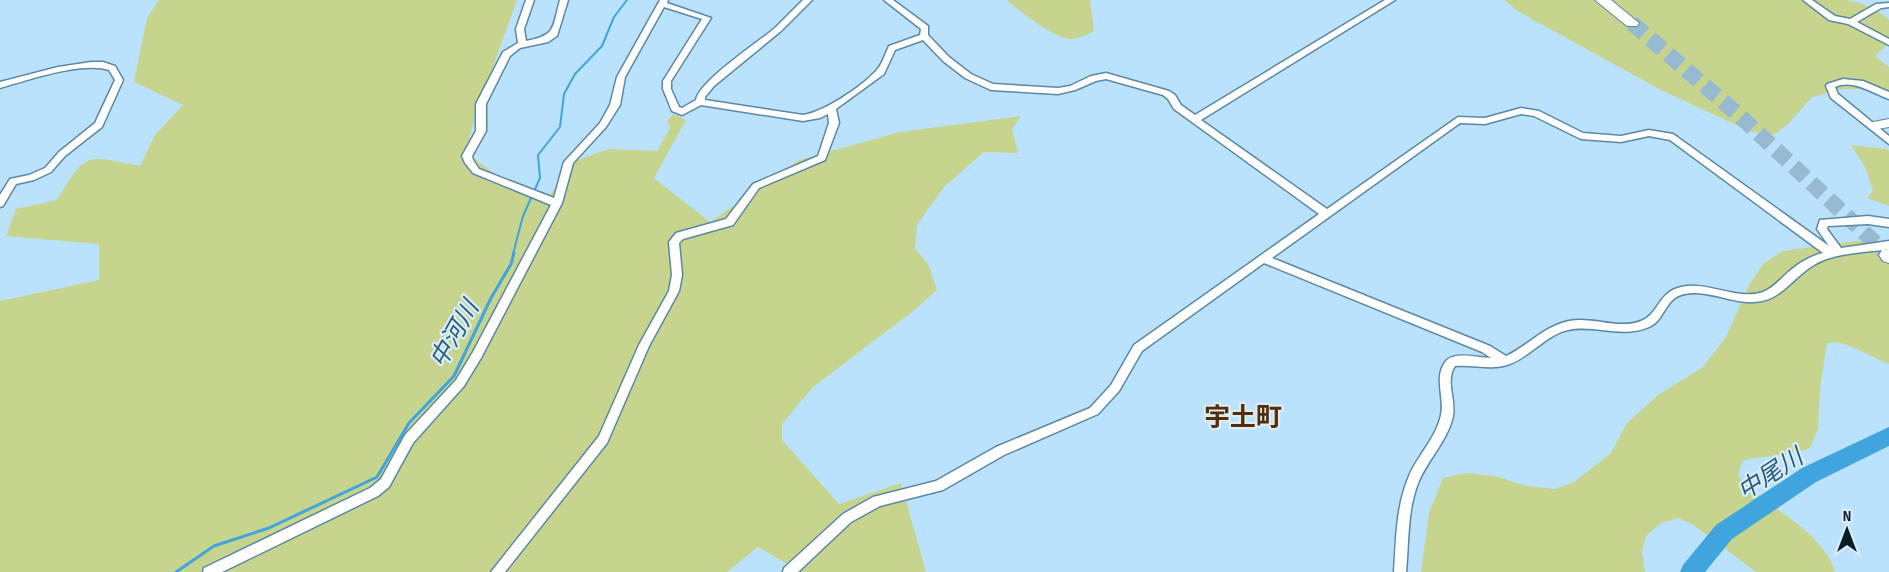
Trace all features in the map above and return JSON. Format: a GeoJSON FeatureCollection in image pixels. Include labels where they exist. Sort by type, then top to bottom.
{"type":"FeatureCollection","features":[{"type":"Feature","properties":{"kind":"highway"},"geometry":{"type":"LineString","coordinates":[[1608,4],[1632,23]]}},
{"type":"Feature","properties":{"kind":"street"},"geometry":{"type":"LineString","coordinates":[[522,44],[520,29],[530,0]]}},
{"type":"Feature","properties":{"kind":"street"},"geometry":{"type":"LineString","coordinates":[[557,204],[476,171],[467,156],[483,125],[480,110],[487,91],[507,54],[512,48],[545,40],[554,34],[564,0]]}},
{"type":"Feature","properties":{"kind":"street"},"geometry":{"type":"LineString","coordinates":[[209,572],[374,492],[385,483],[409,439],[460,383],[477,355],[557,204],[569,162],[603,125],[615,105],[621,76],[663,2],[707,18],[667,81],[667,89],[677,111],[688,111],[700,102],[701,96],[711,84],[778,29],[808,0]]}},
{"type":"Feature","properties":{"kind":"street"},"geometry":{"type":"LineString","coordinates":[[888,0],[925,28],[924,36]]}},
{"type":"Feature","properties":{"kind":"street"},"geometry":{"type":"LineString","coordinates":[[1195,119],[1391,0]]}},
{"type":"Feature","properties":{"kind":"street"},"geometry":{"type":"LineString","coordinates":[[1807,0],[1832,18],[1851,22],[1889,42]]}},
{"type":"Feature","properties":{"kind":"street"},"geometry":{"type":"LineString","coordinates":[[1851,22],[1879,6],[1889,5]]}},
{"type":"Feature","properties":{"kind":"street"},"geometry":{"type":"LineString","coordinates":[[700,102],[803,118],[817,116],[881,72],[892,48],[924,36]]}},
{"type":"Feature","properties":{"kind":"street"},"geometry":{"type":"LineString","coordinates":[[924,36],[946,59],[968,76],[991,87],[1058,91],[1106,76],[1167,93],[1177,107],[1327,214]]}},
{"type":"Feature","properties":{"kind":"street"},"geometry":{"type":"LineString","coordinates":[[0,85],[85,64],[110,66],[115,70],[118,80],[99,125],[62,154],[48,170],[31,178],[13,182],[0,203]]}},
{"type":"Feature","properties":{"kind":"street"},"geometry":{"type":"LineString","coordinates":[[1889,96],[1858,84],[1838,82],[1830,86],[1834,96],[1889,141]]}},
{"type":"Feature","properties":{"kind":"street"},"geometry":{"type":"LineString","coordinates":[[497,572],[603,439],[644,345],[674,291],[677,275],[674,242],[681,236],[729,222],[756,186],[822,158],[834,123],[831,108]]}},
{"type":"Feature","properties":{"kind":"street"},"geometry":{"type":"LineString","coordinates":[[789,572],[847,518],[877,501],[939,486],[1000,451],[1094,411],[1115,388],[1138,348],[1455,122],[1485,121],[1521,111],[1536,113],[1581,135],[1621,139],[1649,133],[1673,138],[1835,253]]}},
{"type":"Feature","properties":{"kind":"street"},"geometry":{"type":"LineString","coordinates":[[1872,126],[1889,123]]}},
{"type":"Feature","properties":{"kind":"street"},"geometry":{"type":"LineString","coordinates":[[1835,253],[1822,229],[1824,223],[1868,220],[1889,224]]}},
{"type":"Feature","properties":{"kind":"street"},"geometry":{"type":"LineString","coordinates":[[1400,572],[1408,500],[1414,478],[1443,430],[1448,412],[1446,368],[1452,362],[1460,360],[1504,361],[1515,357],[1546,334],[1564,326],[1581,324],[1622,327],[1645,324],[1652,320],[1666,298],[1679,291],[1698,289],[1749,298],[1769,295],[1792,273],[1812,261],[1835,253],[1888,252]]}},
{"type":"Feature","properties":{"kind":"street"},"geometry":{"type":"LineString","coordinates":[[1264,259],[1486,349],[1504,361]]}},
{"type":"Feature","properties":{"kind":"green space"},"geometry":{"type":"Polygon","coordinates":[[[159,0],[517,0],[470,136],[475,159],[525,196],[549,196],[577,160],[609,149],[657,151],[670,128],[667,121],[673,114],[686,120],[654,178],[710,222],[799,160],[900,132],[1021,116],[1012,129],[1018,153],[984,152],[944,187],[917,225],[915,248],[929,266],[937,290],[912,312],[813,387],[782,424],[782,440],[839,504],[901,483],[926,572],[801,572],[758,547],[727,572],[0,572],[0,301],[99,280],[99,244],[6,236],[16,209],[57,200],[75,172],[89,160],[108,160],[140,166],[155,135],[183,105],[134,82],[147,18],[159,0]]]}},
{"type":"Feature","properties":{"kind":"green space"},"geometry":{"type":"Polygon","coordinates":[[[1007,0],[1090,0],[1094,31],[1072,39],[1056,35],[1007,0]]]}},
{"type":"Feature","properties":{"kind":"green space"},"geometry":{"type":"Polygon","coordinates":[[[1504,0],[1846,0],[1858,3],[1875,9],[1889,20],[1889,43],[1875,56],[1889,67],[1889,98],[1863,89],[1842,89],[1812,97],[1789,123],[1774,135],[1749,131],[1661,90],[1519,12],[1504,0]]]}},
{"type":"Feature","properties":{"kind":"green space"},"geometry":{"type":"Polygon","coordinates":[[[1851,145],[1889,151],[1889,206],[1867,198],[1873,191],[1865,167],[1851,145]]]}},
{"type":"Feature","properties":{"kind":"green space"},"geometry":{"type":"Polygon","coordinates":[[[1855,241],[1889,241],[1889,364],[1841,343],[1827,343],[1820,389],[1818,429],[1810,448],[1742,461],[1738,476],[1807,532],[1829,557],[1835,572],[1756,572],[1692,524],[1678,518],[1661,523],[1646,536],[1642,552],[1645,572],[1421,572],[1429,513],[1443,478],[1466,473],[1495,476],[1526,486],[1555,489],[1574,482],[1611,453],[1627,423],[1658,395],[1703,367],[1726,337],[1749,285],[1764,263],[1783,251],[1855,241]]]}},
{"type":"Feature","properties":{"kind":"waterway","name":"中河川"},"geometry":{"type":"LineString","coordinates":[[513,254],[523,216],[540,178],[538,155],[560,127],[564,94],[575,74],[602,46],[614,17],[627,0]]}},
{"type":"Feature","properties":{"kind":"waterway","name":"中河川"},"geometry":{"type":"LineString","coordinates":[[176,572],[214,546],[269,528],[377,477],[409,423],[454,376],[491,298],[511,264],[514,253]]}},
{"type":"Feature","properties":{"kind":"waterway","name":"中尾川"},"geometry":{"type":"LineString","coordinates":[[1691,572],[1724,532],[1809,475],[1889,436]]}},
{"type":"Feature","properties":{"kind":"tunnel"},"geometry":{"type":"LineString","coordinates":[[1632,23],[1741,117],[1887,254]]}},
{"type":"Feature","properties":{"kind":"district","name":"宇土町"},"geometry":{"type":"Point","coordinates":[1243,417]}}]}
